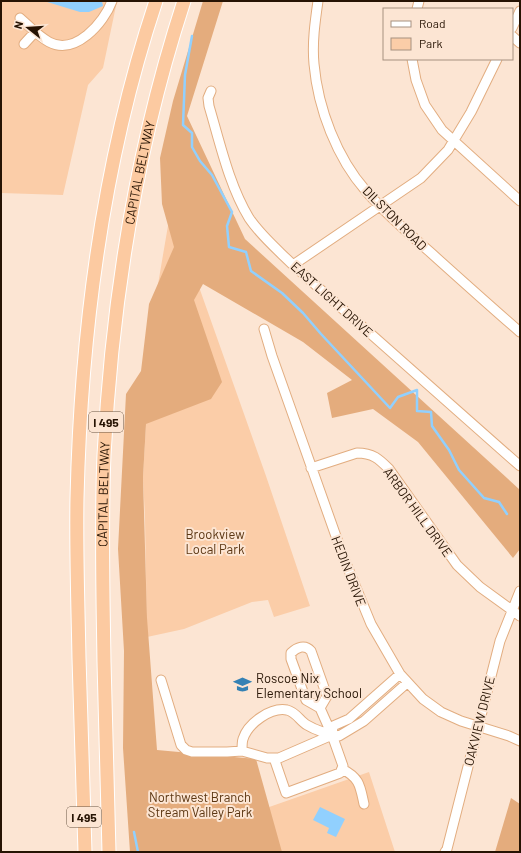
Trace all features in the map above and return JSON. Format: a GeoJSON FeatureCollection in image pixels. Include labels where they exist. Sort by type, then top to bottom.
{"type":"FeatureCollection","features":[{"type":"Feature","properties":{"kind":"highway","name":"CAPITAL BELTWAY"},"geometry":{"type":"LineString","coordinates":[[85,852],[77,545],[79,456],[83,379],[98,246],[113,165],[140,53],[156,1]]}},
{"type":"Feature","properties":{"kind":"highway","name":"CAPITAL BELTWAY"},"geometry":{"type":"LineString","coordinates":[[109,852],[102,546],[104,456],[112,350],[124,250],[139,170],[157,94],[184,1]]}},
{"type":"Feature","properties":{"kind":"street"},"geometry":{"type":"LineString","coordinates":[[20,18],[35,32],[49,42],[58,45],[72,44],[87,35],[99,25],[109,10],[112,1]]}},
{"type":"Feature","properties":{"kind":"street","name":"DILSTON ROAD"},"geometry":{"type":"LineString","coordinates":[[318,1],[314,34],[314,64],[318,94],[328,127],[343,158],[365,191],[380,206],[520,332]]}},
{"type":"Feature","properties":{"kind":"street"},"geometry":{"type":"LineString","coordinates":[[513,26],[520,11]]}},
{"type":"Feature","properties":{"kind":"street"},"geometry":{"type":"LineString","coordinates":[[24,44],[35,32]]}},
{"type":"Feature","properties":{"kind":"street"},"geometry":{"type":"LineString","coordinates":[[412,60],[416,80],[425,105],[442,130],[520,201]]}},
{"type":"Feature","properties":{"kind":"street"},"geometry":{"type":"LineString","coordinates":[[293,265],[421,178],[448,150],[471,112],[497,60]]}},
{"type":"Feature","properties":{"kind":"street","name":"EAST LIGHT DRIVE"},"geometry":{"type":"LineString","coordinates":[[211,91],[208,98],[209,106],[236,192],[250,218],[262,234],[293,265],[520,466]]}},
{"type":"Feature","properties":{"kind":"street","name":"HEDIN DRIVE"},"geometry":{"type":"LineString","coordinates":[[264,329],[272,356],[343,556],[371,624],[400,674],[423,699],[442,712],[461,721],[509,736],[520,741]]}},
{"type":"Feature","properties":{"kind":"street","name":"ARBOR HILL DRIVE"},"geometry":{"type":"LineString","coordinates":[[311,468],[357,453],[364,453],[378,458],[389,470],[457,565],[480,587],[512,610]]}},
{"type":"Feature","properties":{"kind":"street","name":"OAKVIEW DRIVE"},"geometry":{"type":"LineString","coordinates":[[445,852],[500,641],[520,591]]}},
{"type":"Feature","properties":{"kind":"street"},"geometry":{"type":"LineString","coordinates":[[512,610],[520,616]]}},
{"type":"Feature","properties":{"kind":"street"},"geometry":{"type":"LineString","coordinates":[[274,758],[286,793],[340,773],[343,766],[332,734],[320,708],[306,700],[291,659],[291,653],[295,649],[304,646],[308,647],[311,651],[327,696],[320,708]]}},
{"type":"Feature","properties":{"kind":"street"},"geometry":{"type":"LineString","coordinates":[[332,734],[333,726],[349,719],[400,674]]}},
{"type":"Feature","properties":{"kind":"street"},"geometry":{"type":"LineString","coordinates":[[161,680],[181,745],[186,750],[192,752],[242,751],[267,758],[279,758],[332,734]]}},
{"type":"Feature","properties":{"kind":"street"},"geometry":{"type":"LineString","coordinates":[[242,751],[243,739],[253,723],[262,716],[280,710],[288,710],[314,729],[339,736],[364,721],[407,683]]}},
{"type":"Feature","properties":{"kind":"street"},"geometry":{"type":"LineString","coordinates":[[355,714],[364,721]]}},
{"type":"Feature","properties":{"kind":"street"},"geometry":{"type":"LineString","coordinates":[[342,769],[352,774],[360,785],[364,804]]}},
{"type":"Feature","properties":{"kind":"green space"},"geometry":{"type":"Polygon","coordinates":[[[1,1],[117,1],[103,68],[88,85],[63,195],[1,193],[1,1]]]}},
{"type":"Feature","properties":{"kind":"green space","name":"Northwest Branch Stream Valley Park"},"geometry":{"type":"Polygon","coordinates":[[[203,1],[223,1],[187,116],[245,239],[520,490],[520,549],[513,558],[418,442],[373,409],[332,418],[327,393],[352,380],[303,342],[203,284],[194,300],[222,382],[211,399],[146,424],[143,477],[147,618],[157,750],[256,759],[282,852],[130,852],[123,748],[124,651],[118,549],[126,394],[141,371],[149,304],[174,247],[162,204],[160,158],[173,101],[203,1]]]}},
{"type":"Feature","properties":{"kind":"green space","name":"Brookview Local Park"},"geometry":{"type":"Polygon","coordinates":[[[171,208],[266,476],[310,606],[274,617],[268,600],[252,602],[184,629],[147,637],[143,477],[156,296],[171,208]]]}},
{"type":"Feature","properties":{"kind":"green space"},"geometry":{"type":"Polygon","coordinates":[[[369,772],[395,852],[267,852],[255,812],[369,772]]]}},
{"type":"Feature","properties":{"kind":"green space"},"geometry":{"type":"Polygon","coordinates":[[[511,798],[520,804],[520,852],[495,852],[511,798]]]}},
{"type":"Feature","properties":{"kind":"water"},"geometry":{"type":"Polygon","coordinates":[[[44,1],[102,1],[103,6],[89,12],[80,12],[44,1]]]}},
{"type":"Feature","properties":{"kind":"water"},"geometry":{"type":"Polygon","coordinates":[[[320,807],[345,819],[336,837],[327,833],[329,828],[313,820],[320,807]]]}},
{"type":"Feature","properties":{"kind":"waterway"},"geometry":{"type":"LineString","coordinates":[[192,36],[185,75],[183,125],[192,133],[192,147],[200,161],[212,175],[232,212],[227,226],[229,247],[246,252],[251,271],[282,293],[303,313],[390,408],[398,397],[417,390],[417,411],[431,412],[432,426],[449,450],[459,470],[484,498],[499,502],[507,514]]}},
{"type":"Feature","properties":{"kind":"waterway"},"geometry":{"type":"LineString","coordinates":[[134,832],[138,852]]}},
{"type":"Feature","properties":{"kind":"place","name":"Roscoe Nix Elementary School"},"geometry":{"type":"Point","coordinates":[243,685]}}]}
